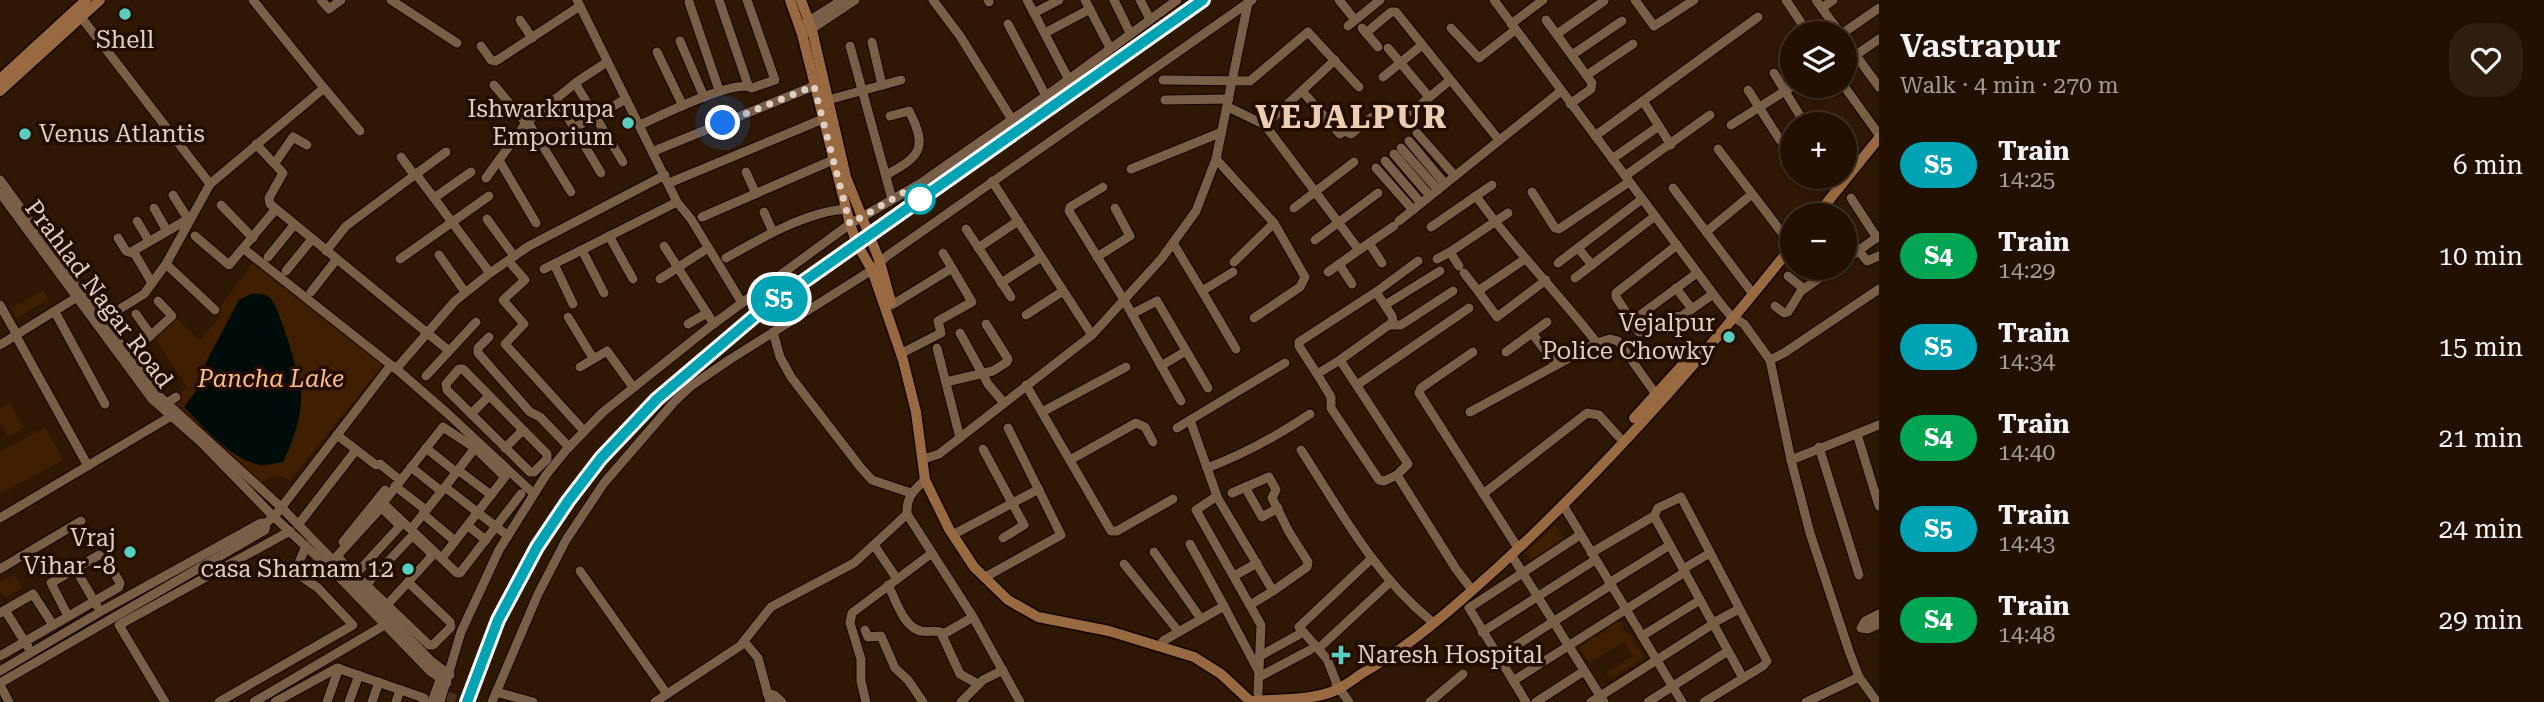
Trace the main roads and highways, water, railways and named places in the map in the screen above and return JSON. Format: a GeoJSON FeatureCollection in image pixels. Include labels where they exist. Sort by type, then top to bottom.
{"type":"FeatureCollection","features":[{"type":"Feature","properties":{"kind":"main road"},"geometry":{"type":"LineString","coordinates":[[0,79],[84,6],[100,0]]}},
{"type":"Feature","properties":{"kind":"main road"},"geometry":{"type":"LineString","coordinates":[[790,0],[805,28],[828,100],[846,177],[861,217],[903,360],[930,478],[978,564],[1011,596],[1040,612],[1110,626],[1196,652],[1224,670],[1251,698]]}},
{"type":"Feature","properties":{"kind":"main road"},"geometry":{"type":"LineString","coordinates":[[801,0],[814,86],[850,224],[858,244],[876,266],[892,305],[906,351],[921,411],[926,459],[925,480],[950,529],[974,567],[1008,600],[1038,617],[1109,631],[1194,657],[1251,698],[1337,685],[1390,657],[1445,615],[1563,505],[1732,316],[1780,256]]}},
{"type":"Feature","properties":{"kind":"main road"},"geometry":{"type":"LineString","coordinates":[[0,91],[84,6]]}},
{"type":"Feature","properties":{"kind":"main road"},"geometry":{"type":"LineString","coordinates":[[1857,157],[1878,133]]}},
{"type":"Feature","properties":{"kind":"main road"},"geometry":{"type":"LineString","coordinates":[[1830,203],[1878,133]]}},
{"type":"Feature","properties":{"kind":"main road"},"geometry":{"type":"LineString","coordinates":[[1819,203],[1830,189]]}},
{"type":"Feature","properties":{"kind":"main road"},"geometry":{"type":"LineString","coordinates":[[1337,685],[1388,653],[1518,548],[1619,437],[1655,393],[1732,316],[1780,255]]}},
{"type":"Feature","properties":{"kind":"tunnel"},"geometry":{"type":"LineString","coordinates":[[450,702],[454,690]]}},
{"type":"Feature","properties":{"kind":"railway"},"geometry":{"type":"LineString","coordinates":[[467,702],[498,620],[537,547],[601,458],[657,399],[756,315],[1203,0]]}},
{"type":"Feature","properties":{"kind":"train","name":"S5"},"geometry":{"type":"LineString","coordinates":[[467,702],[498,620],[537,547],[601,458],[657,399],[756,315],[1203,0]]}},
{"type":"Feature","properties":{"kind":"place","name":"Shell"},"geometry":{"type":"Point","coordinates":[125,14]}},
{"type":"Feature","properties":{"kind":"place","name":"Ishwarkrupa Emporium"},"geometry":{"type":"Point","coordinates":[628,123]}},
{"type":"Feature","properties":{"kind":"place","name":"Venus Atlantis"},"geometry":{"type":"Point","coordinates":[25,134]}},
{"type":"Feature","properties":{"kind":"place","name":"Vejalpur Police Chowky"},"geometry":{"type":"Point","coordinates":[1729,337]}},
{"type":"Feature","properties":{"kind":"place","name":"Vraj Vihar -8"},"geometry":{"type":"Point","coordinates":[130,552]}},
{"type":"Feature","properties":{"kind":"place","name":"casa Sharnam 12"},"geometry":{"type":"Point","coordinates":[408,569]}},
{"type":"Feature","properties":{"kind":"place","name":"Naresh Hospital"},"geometry":{"type":"Point","coordinates":[1341,655]}},
{"type":"Feature","properties":{"kind":"district","name":"VEJALPUR"},"geometry":{"type":"Point","coordinates":[1352,117]}},
{"type":"Feature","properties":{"kind":"park label","name":"Pancha Lake"},"geometry":{"type":"Point","coordinates":[271,379]}}]}
